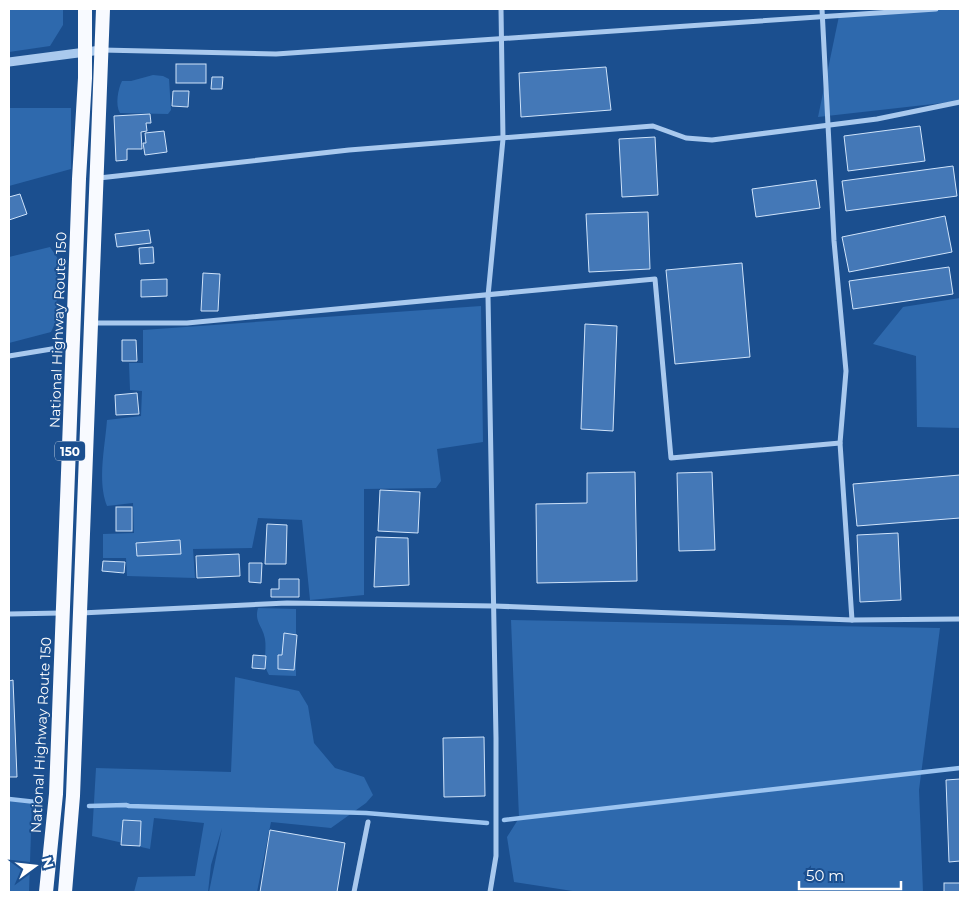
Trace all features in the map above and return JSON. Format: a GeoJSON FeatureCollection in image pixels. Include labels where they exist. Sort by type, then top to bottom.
{"type":"FeatureCollection","features":[{"type":"Feature","properties":{"kind":"highway","name":"National Highway Route 150"},"geometry":{"type":"LineString","coordinates":[[46,892],[56,794],[64,613],[85,9]]}},
{"type":"Feature","properties":{"kind":"highway","name":"150"},"geometry":{"type":"LineString","coordinates":[[65,892],[73,796],[103,9]]}},
{"type":"Feature","properties":{"kind":"street"},"geometry":{"type":"LineString","coordinates":[[490,892],[496,856],[494,606],[488,296],[503,139],[501,9]]}},
{"type":"Feature","properties":{"kind":"street"},"geometry":{"type":"LineString","coordinates":[[822,9],[834,241],[846,371],[840,443],[852,620]]}},
{"type":"Feature","properties":{"kind":"street"},"geometry":{"type":"LineString","coordinates":[[9,62],[102,50],[276,54],[936,9]]}},
{"type":"Feature","properties":{"kind":"street"},"geometry":{"type":"LineString","coordinates":[[98,178],[349,150],[653,126],[686,138],[712,140],[877,119],[960,102]]}},
{"type":"Feature","properties":{"kind":"street"},"geometry":{"type":"LineString","coordinates":[[92,323],[187,323],[655,279],[671,458],[840,443]]}},
{"type":"Feature","properties":{"kind":"street"},"geometry":{"type":"LineString","coordinates":[[9,356],[73,346]]}},
{"type":"Feature","properties":{"kind":"street"},"geometry":{"type":"LineString","coordinates":[[80,613],[287,603],[494,606],[852,620],[960,619]]}},
{"type":"Feature","properties":{"kind":"street"},"geometry":{"type":"LineString","coordinates":[[9,614],[64,613]]}},
{"type":"Feature","properties":{"kind":"street"},"geometry":{"type":"LineString","coordinates":[[354,892],[368,822]]}},
{"type":"Feature","properties":{"kind":"shaded area"},"geometry":{"type":"Polygon","coordinates":[[[9,9],[63,9],[63,25],[50,46],[9,52],[9,9]]]}},
{"type":"Feature","properties":{"kind":"shaded area"},"geometry":{"type":"Polygon","coordinates":[[[912,9],[960,9],[960,101],[818,117],[839,16],[912,9]]]}},
{"type":"Feature","properties":{"kind":"shaded area"},"geometry":{"type":"Polygon","coordinates":[[[153,75],[169,79],[171,110],[168,114],[120,113],[118,110],[118,97],[122,81],[131,81],[153,75]]]}},
{"type":"Feature","properties":{"kind":"shaded area"},"geometry":{"type":"Polygon","coordinates":[[[9,108],[71,108],[71,169],[9,186],[9,108]]]}},
{"type":"Feature","properties":{"kind":"shaded area"},"geometry":{"type":"Polygon","coordinates":[[[50,247],[58,259],[56,321],[51,332],[9,343],[9,257],[50,247]]]}},
{"type":"Feature","properties":{"kind":"shaded area"},"geometry":{"type":"Polygon","coordinates":[[[960,298],[960,428],[917,427],[916,356],[873,344],[903,307],[960,298]]]}},
{"type":"Feature","properties":{"kind":"shaded area"},"geometry":{"type":"Polygon","coordinates":[[[481,306],[483,442],[437,449],[441,481],[436,488],[364,489],[364,595],[310,600],[302,520],[258,518],[252,548],[193,549],[195,578],[127,576],[126,558],[103,558],[103,534],[134,533],[133,503],[107,506],[102,486],[102,464],[107,420],[141,416],[142,391],[130,390],[129,363],[143,363],[143,330],[481,306]]]}},
{"type":"Feature","properties":{"kind":"shaded area"},"geometry":{"type":"Polygon","coordinates":[[[258,608],[296,609],[296,676],[269,675],[265,662],[265,639],[257,617],[258,608]]]}},
{"type":"Feature","properties":{"kind":"shaded area"},"geometry":{"type":"Polygon","coordinates":[[[511,620],[940,628],[919,790],[923,892],[579,892],[514,882],[507,837],[519,818],[511,620]]]}},
{"type":"Feature","properties":{"kind":"shaded area"},"geometry":{"type":"Polygon","coordinates":[[[235,677],[299,691],[308,706],[314,743],[335,768],[364,777],[373,795],[366,803],[331,828],[271,822],[257,892],[209,892],[222,828],[211,865],[208,892],[134,892],[138,877],[195,876],[204,823],[154,818],[150,849],[92,836],[96,768],[231,772],[235,677]]]}},
{"type":"Feature","properties":{"kind":"shaded area"},"geometry":{"type":"Polygon","coordinates":[[[9,799],[32,802],[29,892],[9,892],[9,799]]]}},
{"type":"Feature","properties":{"kind":"building"},"geometry":{"type":"Polygon","coordinates":[[[176,64],[206,64],[206,83],[176,83],[176,64]]]}},
{"type":"Feature","properties":{"kind":"building"},"geometry":{"type":"Polygon","coordinates":[[[606,67],[611,110],[521,117],[519,73],[606,67]]]}},
{"type":"Feature","properties":{"kind":"building"},"geometry":{"type":"Polygon","coordinates":[[[212,77],[223,77],[222,89],[211,89],[212,77]]]}},
{"type":"Feature","properties":{"kind":"building"},"geometry":{"type":"Polygon","coordinates":[[[173,91],[189,91],[188,107],[172,106],[173,91]]]}},
{"type":"Feature","properties":{"kind":"building"},"geometry":{"type":"Polygon","coordinates":[[[150,114],[151,123],[146,123],[147,131],[141,132],[142,149],[127,149],[127,160],[116,161],[114,116],[150,114]]]}},
{"type":"Feature","properties":{"kind":"building"},"geometry":{"type":"Polygon","coordinates":[[[920,126],[925,161],[848,171],[844,136],[920,126]]]}},
{"type":"Feature","properties":{"kind":"building"},"geometry":{"type":"Polygon","coordinates":[[[164,131],[167,152],[145,155],[143,143],[146,143],[145,133],[164,131]]]}},
{"type":"Feature","properties":{"kind":"building"},"geometry":{"type":"Polygon","coordinates":[[[655,137],[658,195],[622,197],[619,139],[655,137]]]}},
{"type":"Feature","properties":{"kind":"building"},"geometry":{"type":"Polygon","coordinates":[[[953,166],[957,196],[846,211],[842,181],[953,166]]]}},
{"type":"Feature","properties":{"kind":"building"},"geometry":{"type":"Polygon","coordinates":[[[816,180],[820,208],[756,217],[752,189],[816,180]]]}},
{"type":"Feature","properties":{"kind":"building"},"geometry":{"type":"Polygon","coordinates":[[[20,194],[27,214],[9,220],[9,197],[20,194]]]}},
{"type":"Feature","properties":{"kind":"building"},"geometry":{"type":"Polygon","coordinates":[[[648,212],[650,269],[589,272],[586,214],[648,212]]]}},
{"type":"Feature","properties":{"kind":"building"},"geometry":{"type":"Polygon","coordinates":[[[945,216],[952,252],[849,272],[842,237],[945,216]]]}},
{"type":"Feature","properties":{"kind":"building"},"geometry":{"type":"Polygon","coordinates":[[[149,230],[151,243],[117,247],[115,234],[149,230]]]}},
{"type":"Feature","properties":{"kind":"building"},"geometry":{"type":"Polygon","coordinates":[[[153,247],[154,263],[140,264],[139,248],[153,247]]]}},
{"type":"Feature","properties":{"kind":"building"},"geometry":{"type":"Polygon","coordinates":[[[742,263],[750,357],[675,364],[666,270],[742,263]]]}},
{"type":"Feature","properties":{"kind":"building"},"geometry":{"type":"Polygon","coordinates":[[[949,267],[953,294],[853,309],[849,281],[949,267]]]}},
{"type":"Feature","properties":{"kind":"building"},"geometry":{"type":"Polygon","coordinates":[[[203,273],[220,274],[218,311],[201,311],[203,273]]]}},
{"type":"Feature","properties":{"kind":"building"},"geometry":{"type":"Polygon","coordinates":[[[167,279],[167,296],[141,297],[141,280],[167,279]]]}},
{"type":"Feature","properties":{"kind":"building"},"geometry":{"type":"Polygon","coordinates":[[[585,324],[617,326],[613,431],[581,429],[585,324]]]}},
{"type":"Feature","properties":{"kind":"building"},"geometry":{"type":"Polygon","coordinates":[[[122,340],[136,340],[137,361],[122,361],[122,340]]]}},
{"type":"Feature","properties":{"kind":"building"},"geometry":{"type":"Polygon","coordinates":[[[137,393],[139,414],[116,415],[115,395],[137,393]]]}},
{"type":"Feature","properties":{"kind":"building"},"geometry":{"type":"Polygon","coordinates":[[[635,472],[637,581],[537,583],[536,504],[587,503],[587,473],[635,472]]]}},
{"type":"Feature","properties":{"kind":"building"},"geometry":{"type":"Polygon","coordinates":[[[712,472],[715,550],[679,551],[677,473],[712,472]]]}},
{"type":"Feature","properties":{"kind":"building"},"geometry":{"type":"Polygon","coordinates":[[[960,475],[960,518],[857,526],[853,484],[960,475]]]}},
{"type":"Feature","properties":{"kind":"building"},"geometry":{"type":"Polygon","coordinates":[[[380,490],[420,492],[418,533],[378,531],[380,490]]]}},
{"type":"Feature","properties":{"kind":"building"},"geometry":{"type":"Polygon","coordinates":[[[116,507],[132,507],[132,531],[116,531],[116,507]]]}},
{"type":"Feature","properties":{"kind":"building"},"geometry":{"type":"Polygon","coordinates":[[[267,524],[287,525],[286,564],[265,564],[267,524]]]}},
{"type":"Feature","properties":{"kind":"building"},"geometry":{"type":"Polygon","coordinates":[[[898,533],[901,600],[860,602],[857,535],[898,533]]]}},
{"type":"Feature","properties":{"kind":"building"},"geometry":{"type":"Polygon","coordinates":[[[376,537],[408,538],[409,585],[374,587],[376,537]]]}},
{"type":"Feature","properties":{"kind":"building"},"geometry":{"type":"Polygon","coordinates":[[[180,540],[181,554],[137,556],[136,543],[180,540]]]}},
{"type":"Feature","properties":{"kind":"building"},"geometry":{"type":"Polygon","coordinates":[[[239,554],[240,576],[197,578],[196,556],[239,554]]]}},
{"type":"Feature","properties":{"kind":"building"},"geometry":{"type":"Polygon","coordinates":[[[103,561],[125,562],[124,573],[102,571],[103,561]]]}},
{"type":"Feature","properties":{"kind":"building"},"geometry":{"type":"Polygon","coordinates":[[[249,563],[262,563],[261,583],[249,582],[249,563]]]}},
{"type":"Feature","properties":{"kind":"building"},"geometry":{"type":"Polygon","coordinates":[[[279,579],[299,579],[299,597],[271,597],[271,589],[279,589],[279,579]]]}},
{"type":"Feature","properties":{"kind":"building"},"geometry":{"type":"Polygon","coordinates":[[[284,633],[297,635],[294,670],[278,669],[278,655],[282,655],[284,633]]]}},
{"type":"Feature","properties":{"kind":"building"},"geometry":{"type":"Polygon","coordinates":[[[253,655],[266,656],[265,669],[252,668],[253,655]]]}},
{"type":"Feature","properties":{"kind":"building"},"geometry":{"type":"Polygon","coordinates":[[[13,680],[17,777],[9,777],[9,681],[13,680]]]}},
{"type":"Feature","properties":{"kind":"building"},"geometry":{"type":"Polygon","coordinates":[[[484,737],[485,796],[444,797],[443,738],[484,737]]]}},
{"type":"Feature","properties":{"kind":"building"},"geometry":{"type":"Polygon","coordinates":[[[960,779],[960,861],[949,862],[946,780],[960,779]]]}},
{"type":"Feature","properties":{"kind":"building"},"geometry":{"type":"Polygon","coordinates":[[[123,820],[141,821],[140,846],[121,845],[123,820]]]}},
{"type":"Feature","properties":{"kind":"building"},"geometry":{"type":"Polygon","coordinates":[[[270,830],[345,843],[337,892],[260,892],[270,830]]]}},
{"type":"Feature","properties":{"kind":"building"},"geometry":{"type":"Polygon","coordinates":[[[944,883],[960,883],[960,892],[944,892],[944,883]]]}},
{"type":"Feature","properties":{"kind":"waterway"},"geometry":{"type":"LineString","coordinates":[[504,820],[960,768]]}},
{"type":"Feature","properties":{"kind":"waterway"},"geometry":{"type":"LineString","coordinates":[[9,799],[36,802]]}},
{"type":"Feature","properties":{"kind":"waterway"},"geometry":{"type":"LineString","coordinates":[[89,806],[126,805],[366,813],[487,823]]}}]}
